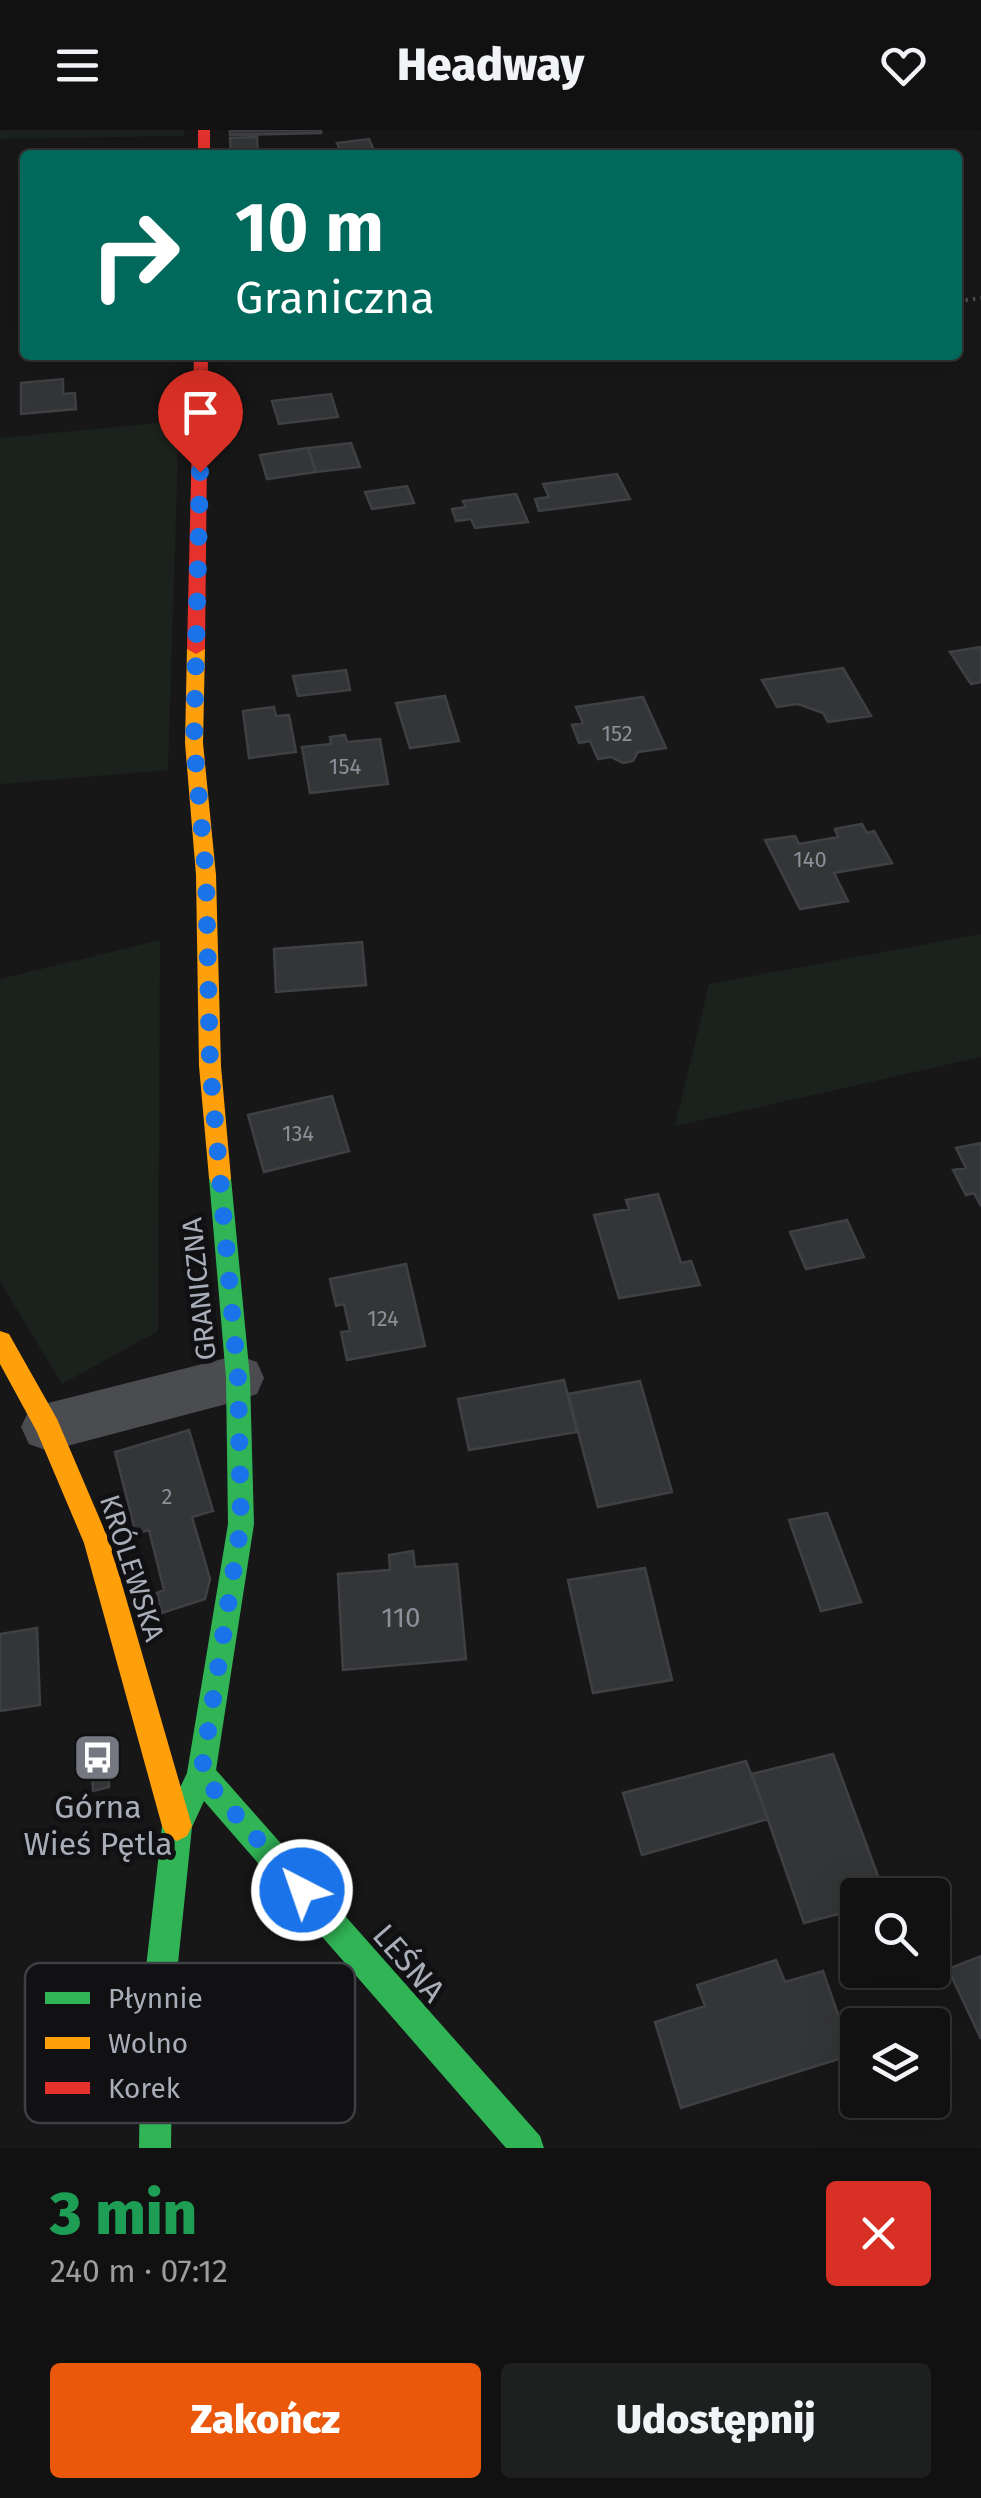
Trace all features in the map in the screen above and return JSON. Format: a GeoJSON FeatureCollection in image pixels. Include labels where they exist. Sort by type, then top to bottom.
{"type":"FeatureCollection","features":[{"type":"Feature","properties":{"kind":"street","name":"GRANICZNA"},"geometry":{"type":"LineString","coordinates":[[162,1963],[177,1826],[201,1775],[241,1524],[238,1378],[210,1066],[206,875],[194,743],[202,360]]}},
{"type":"Feature","properties":{"kind":"street","name":"KRÓLEWSKA"},"geometry":{"type":"LineString","coordinates":[[0,1341],[48,1427],[97,1544],[177,1826]]}},
{"type":"Feature","properties":{"kind":"street"},"geometry":{"type":"LineString","coordinates":[[48,1427],[238,1378]]}},
{"type":"Feature","properties":{"kind":"street","name":"LEŚNA"},"geometry":{"type":"LineString","coordinates":[[201,1775],[528,2148]]}},
{"type":"Feature","properties":{"kind":"street","name":"GRANICZNA"},"geometry":{"type":"LineString","coordinates":[[155,2123],[155,2148]]}},
{"type":"Feature","properties":{"kind":"shaded area"},"geometry":{"type":"Polygon","coordinates":[[[0,130],[184,130],[184,136],[0,139],[0,130]]]}},
{"type":"Feature","properties":{"kind":"shaded area"},"geometry":{"type":"Polygon","coordinates":[[[179,421],[168,770],[0,784],[0,438],[179,421]]]}},
{"type":"Feature","properties":{"kind":"shaded area"},"geometry":{"type":"Polygon","coordinates":[[[981,934],[981,1057],[675,1126],[709,984],[981,934]]]}},
{"type":"Feature","properties":{"kind":"shaded area"},"geometry":{"type":"Polygon","coordinates":[[[160,940],[158,1331],[62,1384],[0,1282],[0,979],[160,940]]]}},
{"type":"Feature","properties":{"kind":"building"},"geometry":{"type":"Polygon","coordinates":[[[230,130],[321,130],[321,133],[230,135],[230,130]]]}},
{"type":"Feature","properties":{"kind":"building"},"geometry":{"type":"Polygon","coordinates":[[[257,137],[258,150],[231,150],[230,138],[257,137]]]}},
{"type":"Feature","properties":{"kind":"building"},"geometry":{"type":"Polygon","coordinates":[[[369,139],[374,150],[340,150],[337,143],[369,139]]]}},
{"type":"Feature","properties":{"kind":"building"},"geometry":{"type":"Polygon","coordinates":[[[63,379],[63,394],[75,393],[76,409],[21,414],[21,383],[63,379]]]}},
{"type":"Feature","properties":{"kind":"building"},"geometry":{"type":"Polygon","coordinates":[[[331,394],[338,417],[279,424],[272,401],[331,394]]]}},
{"type":"Feature","properties":{"kind":"building"},"geometry":{"type":"Polygon","coordinates":[[[351,443],[360,467],[316,472],[308,448],[351,443]]]}},
{"type":"Feature","properties":{"kind":"building"},"geometry":{"type":"Polygon","coordinates":[[[308,448],[316,472],[267,479],[260,455],[308,448]]]}},
{"type":"Feature","properties":{"kind":"building"},"geometry":{"type":"Polygon","coordinates":[[[617,474],[630,499],[539,511],[535,499],[549,497],[543,484],[617,474]]]}},
{"type":"Feature","properties":{"kind":"building"},"geometry":{"type":"Polygon","coordinates":[[[407,486],[414,503],[372,509],[365,492],[407,486]]]}},
{"type":"Feature","properties":{"kind":"building"},"geometry":{"type":"Polygon","coordinates":[[[516,494],[528,522],[475,528],[471,519],[456,521],[452,509],[466,507],[463,501],[516,494]]]}},
{"type":"Feature","properties":{"kind":"building"},"geometry":{"type":"Polygon","coordinates":[[[981,647],[981,682],[971,684],[950,652],[981,647]]]}},
{"type":"Feature","properties":{"kind":"building"},"geometry":{"type":"Polygon","coordinates":[[[843,668],[871,716],[828,722],[823,713],[798,704],[777,707],[762,680],[843,668]]]}},
{"type":"Feature","properties":{"kind":"building"},"geometry":{"type":"Polygon","coordinates":[[[346,670],[350,690],[298,696],[293,676],[346,670]]]}},
{"type":"Feature","properties":{"kind":"building"},"geometry":{"type":"Polygon","coordinates":[[[445,696],[459,741],[410,748],[396,703],[445,696]]]}},
{"type":"Feature","properties":{"kind":"building"},"geometry":{"type":"Polygon","coordinates":[[[643,697],[666,748],[638,752],[633,761],[623,763],[611,757],[598,759],[590,741],[579,743],[572,725],[583,723],[576,707],[643,697]]]}},
{"type":"Feature","properties":{"kind":"building"},"geometry":{"type":"Polygon","coordinates":[[[274,707],[276,716],[289,715],[296,752],[249,758],[243,711],[274,707]]]}},
{"type":"Feature","properties":{"kind":"building"},"geometry":{"type":"Polygon","coordinates":[[[345,735],[347,742],[380,739],[388,784],[310,793],[302,747],[331,744],[330,737],[345,735]]]}},
{"type":"Feature","properties":{"kind":"building"},"geometry":{"type":"Polygon","coordinates":[[[862,824],[867,833],[874,831],[892,863],[834,873],[848,901],[800,909],[765,840],[795,836],[799,844],[838,837],[835,829],[862,824]]]}},
{"type":"Feature","properties":{"kind":"building"},"geometry":{"type":"Polygon","coordinates":[[[362,942],[366,985],[276,992],[274,949],[362,942]]]}},
{"type":"Feature","properties":{"kind":"building"},"geometry":{"type":"Polygon","coordinates":[[[332,1096],[349,1151],[264,1172],[248,1115],[332,1096]]]}},
{"type":"Feature","properties":{"kind":"building"},"geometry":{"type":"Polygon","coordinates":[[[981,1143],[981,1206],[974,1193],[966,1195],[953,1170],[966,1168],[956,1148],[981,1143]]]}},
{"type":"Feature","properties":{"kind":"building"},"geometry":{"type":"Polygon","coordinates":[[[658,1194],[681,1263],[691,1261],[700,1285],[619,1298],[594,1215],[629,1209],[626,1200],[658,1194]]]}},
{"type":"Feature","properties":{"kind":"building"},"geometry":{"type":"Polygon","coordinates":[[[847,1220],[864,1257],[806,1269],[790,1232],[847,1220]]]}},
{"type":"Feature","properties":{"kind":"building"},"geometry":{"type":"Polygon","coordinates":[[[406,1264],[425,1346],[347,1360],[341,1332],[350,1331],[344,1304],[336,1306],[330,1279],[406,1264]]]}},
{"type":"Feature","properties":{"kind":"building"},"geometry":{"type":"Polygon","coordinates":[[[564,1380],[577,1432],[469,1450],[458,1399],[564,1380]]]}},
{"type":"Feature","properties":{"kind":"building"},"geometry":{"type":"Polygon","coordinates":[[[640,1381],[672,1492],[598,1507],[568,1394],[640,1381]]]}},
{"type":"Feature","properties":{"kind":"building"},"geometry":{"type":"Polygon","coordinates":[[[189,1430],[213,1511],[192,1517],[210,1579],[205,1599],[162,1613],[157,1593],[164,1590],[149,1530],[136,1534],[115,1452],[189,1430]]]}},
{"type":"Feature","properties":{"kind":"building"},"geometry":{"type":"Polygon","coordinates":[[[827,1513],[861,1602],[821,1611],[789,1520],[827,1513]]]}},
{"type":"Feature","properties":{"kind":"building"},"geometry":{"type":"Polygon","coordinates":[[[413,1551],[415,1567],[457,1564],[466,1659],[343,1670],[338,1574],[390,1570],[389,1555],[413,1551]]]}},
{"type":"Feature","properties":{"kind":"building"},"geometry":{"type":"Polygon","coordinates":[[[645,1568],[672,1680],[593,1693],[568,1580],[645,1568]]]}},
{"type":"Feature","properties":{"kind":"building"},"geometry":{"type":"Polygon","coordinates":[[[37,1628],[40,1705],[0,1711],[0,1634],[37,1628]]]}},
{"type":"Feature","properties":{"kind":"building"},"geometry":{"type":"Polygon","coordinates":[[[108,1740],[109,1787],[93,1791],[91,1744],[108,1740]]]}},
{"type":"Feature","properties":{"kind":"building"},"geometry":{"type":"Polygon","coordinates":[[[833,1754],[879,1878],[840,1878],[840,1914],[804,1923],[752,1774],[833,1754]]]}},
{"type":"Feature","properties":{"kind":"building"},"geometry":{"type":"Polygon","coordinates":[[[746,1761],[768,1819],[642,1855],[623,1793],[746,1761]]]}},
{"type":"Feature","properties":{"kind":"building"},"geometry":{"type":"Polygon","coordinates":[[[981,1956],[981,2039],[950,1973],[950,1968],[981,1956]]]}},
{"type":"Feature","properties":{"kind":"building"},"geometry":{"type":"Polygon","coordinates":[[[776,1960],[785,1982],[823,1971],[840,2020],[840,2059],[681,2108],[655,2022],[705,2006],[697,1985],[776,1960]]]}},
{"type":"Feature","properties":{"kind":"traffic: fast"},"geometry":{"type":"LineString","coordinates":[[162,1963],[177,1826],[201,1775],[241,1524],[238,1378],[220,1178]]}},
{"type":"Feature","properties":{"kind":"traffic: fast"},"geometry":{"type":"LineString","coordinates":[[201,1775],[528,2148]]}},
{"type":"Feature","properties":{"kind":"traffic: fast"},"geometry":{"type":"LineString","coordinates":[[155,2123],[155,2148]]}},
{"type":"Feature","properties":{"kind":"traffic: slow"},"geometry":{"type":"LineString","coordinates":[[196,649],[194,743],[206,875],[210,1066],[220,1178]]}},
{"type":"Feature","properties":{"kind":"traffic: slow"},"geometry":{"type":"LineString","coordinates":[[0,1341],[48,1427],[97,1543],[177,1826]]}},
{"type":"Feature","properties":{"kind":"traffic: jam"},"geometry":{"type":"LineString","coordinates":[[204,130],[204,150]]}},
{"type":"Feature","properties":{"kind":"traffic: jam"},"geometry":{"type":"LineString","coordinates":[[196,649],[201,360]]}},
{"type":"Feature","properties":{"kind":"place","name":"Górna Wieś Pętla"},"geometry":{"type":"Point","coordinates":[98,1757]}},
{"type":"Feature","properties":{"kind":"route"},"geometry":{"type":"LineString","coordinates":[[200,472],[194,743],[206,875],[210,1066],[238,1378],[241,1524],[201,1775],[302,1890]]}}]}
